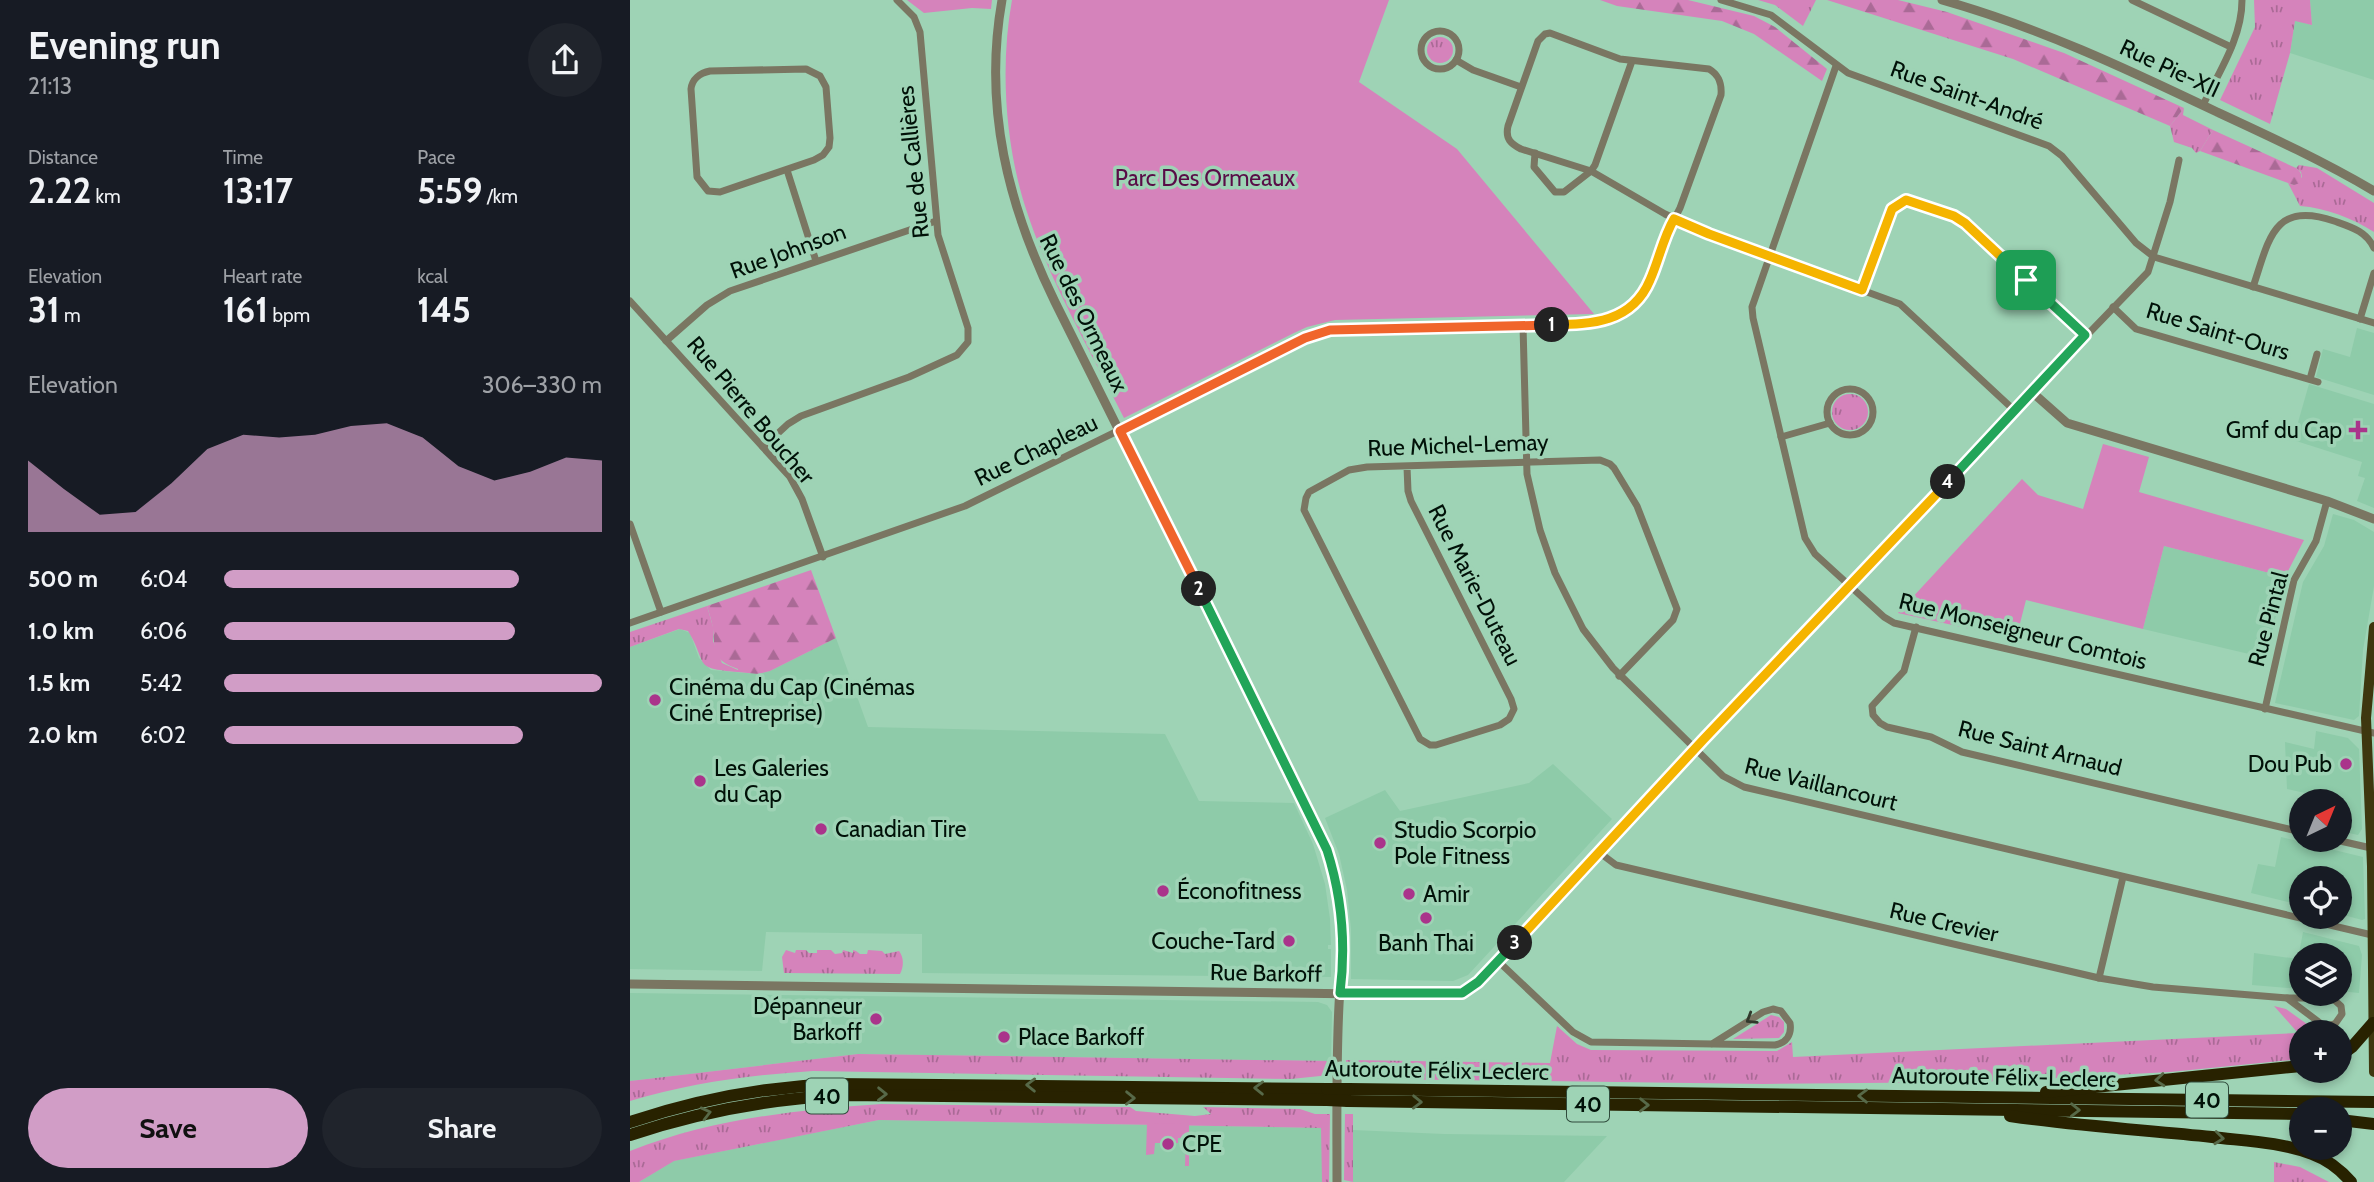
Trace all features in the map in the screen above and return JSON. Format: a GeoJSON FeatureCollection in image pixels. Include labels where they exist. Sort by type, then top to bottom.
{"type":"FeatureCollection","features":[{"type":"Feature","properties":{"kind":"highway"},"geometry":{"type":"LineString","coordinates":[[2352,1047],[2373,1023]]}},
{"type":"Feature","properties":{"kind":"highway"},"geometry":{"type":"LineString","coordinates":[[1997,1098],[2289,1067]]}},
{"type":"Feature","properties":{"kind":"highway","name":"Autoroute Félix-Leclerc"},"geometry":{"type":"LineString","coordinates":[[630,1122],[711,1100],[781,1088],[868,1083],[1327,1095]]}},
{"type":"Feature","properties":{"kind":"highway","name":"Autoroute Félix-Leclerc"},"geometry":{"type":"LineString","coordinates":[[630,1135],[672,1122],[767,1102],[853,1094],[2311,1101],[2374,1099]]}},
{"type":"Feature","properties":{"kind":"highway","name":"Autoroute Félix-Leclerc"},"geometry":{"type":"LineString","coordinates":[[1348,1095],[2289,1114]]}},
{"type":"Feature","properties":{"kind":"highway"},"geometry":{"type":"LineString","coordinates":[[630,1116],[711,1100]]}},
{"type":"Feature","properties":{"kind":"highway"},"geometry":{"type":"LineString","coordinates":[[1958,1109],[2078,1126],[2199,1136],[2285,1147],[2324,1159],[2351,1182]]}},
{"type":"Feature","properties":{"kind":"highway"},"geometry":{"type":"LineString","coordinates":[[2352,1115],[2374,1115]]}},
{"type":"Feature","properties":{"kind":"highway"},"geometry":{"type":"LineString","coordinates":[[630,1142],[672,1122]]}},
{"type":"Feature","properties":{"kind":"highway"},"geometry":{"type":"LineString","coordinates":[[2352,1122],[2374,1124]]}},
{"type":"Feature","properties":{"kind":"main road"},"geometry":{"type":"LineString","coordinates":[[2374,627],[2369,670],[2374,1072]]}},
{"type":"Feature","properties":{"kind":"street","name":"Rue de Callières"},"geometry":{"type":"LineString","coordinates":[[763,447],[801,415],[921,372],[964,349],[969,337],[940,245],[936,221],[921,37],[914,17],[897,0]]}},
{"type":"Feature","properties":{"kind":"street","name":"Rue des Ormeaux"},"geometry":{"type":"LineString","coordinates":[[1002,0],[997,37],[996,79],[999,135],[1006,176],[1024,235],[1327,850],[1341,914],[1343,962],[1340,993],[1337,1182]]}},
{"type":"Feature","properties":{"kind":"street","name":"Rue Saint-André"},"geometry":{"type":"LineString","coordinates":[[1721,0],[1771,15],[1849,74],[2049,146],[2062,156],[2136,243],[2154,257],[2374,323]]}},
{"type":"Feature","properties":{"kind":"street","name":"Rue Pie-XII"},"geometry":{"type":"LineString","coordinates":[[1941,0],[2059,39],[2314,156],[2374,191]]}},
{"type":"Feature","properties":{"kind":"street"},"geometry":{"type":"LineString","coordinates":[[2132,0],[2231,47]]}},
{"type":"Feature","properties":{"kind":"street"},"geometry":{"type":"LineString","coordinates":[[2203,105],[2240,26],[2242,0]]}},
{"type":"Feature","properties":{"kind":"street"},"geometry":{"type":"LineString","coordinates":[[1435,32],[1446,32],[1458,43],[1459,54],[1456,60],[1446,68],[1433,68],[1422,57],[1423,42],[1435,32]]}},
{"type":"Feature","properties":{"kind":"street","name":"Rue Chapleau"},"geometry":{"type":"LineString","coordinates":[[630,623],[965,506],[1305,338],[1330,330],[1367,327],[1589,324],[1602,322],[1619,314],[1634,303],[1646,288],[1674,219],[1721,95],[1721,86],[1714,72],[1703,67],[1614,58],[1550,33],[1538,41],[1506,135],[1515,146],[1591,171],[1674,219],[1900,304],[2015,411]]}},
{"type":"Feature","properties":{"kind":"street"},"geometry":{"type":"LineString","coordinates":[[1456,60],[1473,70],[1521,87]]}},
{"type":"Feature","properties":{"kind":"street"},"geometry":{"type":"LineString","coordinates":[[1535,153],[1534,167],[1555,192],[1563,192],[1591,171],[1632,61]]}},
{"type":"Feature","properties":{"kind":"street","name":"Rue Monseigneur Comtois"},"geometry":{"type":"LineString","coordinates":[[1836,66],[1755,294],[1752,318],[1809,547],[1888,620],[2370,733]]}},
{"type":"Feature","properties":{"kind":"street"},"geometry":{"type":"LineString","coordinates":[[806,69],[820,76],[826,87],[829,147],[819,158],[787,170],[720,192],[712,192],[701,185],[697,177],[691,89],[697,77],[710,71],[806,69]]}},
{"type":"Feature","properties":{"kind":"street","name":"Rue Barkoff"},"geometry":{"type":"LineString","coordinates":[[630,984],[1460,994],[1470,989],[2085,335],[2148,272],[2179,160]]}},
{"type":"Feature","properties":{"kind":"street"},"geometry":{"type":"LineString","coordinates":[[787,170],[816,261]]}},
{"type":"Feature","properties":{"kind":"street"},"geometry":{"type":"LineString","coordinates":[[1862,290],[1892,209],[1899,203],[1913,201],[1965,223],[2085,335]]}},
{"type":"Feature","properties":{"kind":"street"},"geometry":{"type":"LineString","coordinates":[[2253,287],[2272,233],[2278,224],[2291,216],[2319,216],[2354,228],[2368,238],[2374,248]]}},
{"type":"Feature","properties":{"kind":"street","name":"Rue Johnson"},"geometry":{"type":"LineString","coordinates":[[666,341],[707,305],[730,291],[936,221]]}},
{"type":"Feature","properties":{"kind":"street"},"geometry":{"type":"LineString","coordinates":[[2360,319],[2374,274]]}},
{"type":"Feature","properties":{"kind":"street","name":"Rue Pierre Boucher"},"geometry":{"type":"LineString","coordinates":[[630,301],[763,447],[799,491],[822,556]]}},
{"type":"Feature","properties":{"kind":"street","name":"Rue Saint-Ours"},"geometry":{"type":"LineString","coordinates":[[2113,307],[2136,329],[2314,381],[2317,354]]}},
{"type":"Feature","properties":{"kind":"street","name":"Rue Vaillancourt"},"geometry":{"type":"LineString","coordinates":[[1523,326],[1526,462],[1534,510],[1555,573],[1583,629],[1619,676],[1723,776],[1744,787],[2372,935]]}},
{"type":"Feature","properties":{"kind":"street"},"geometry":{"type":"LineString","coordinates":[[1856,390],[1872,403],[1872,421],[1867,429],[1859,434],[1844,435],[1830,423],[1827,415],[1829,401],[1841,391],[1856,390]]}},
{"type":"Feature","properties":{"kind":"street"},"geometry":{"type":"LineString","coordinates":[[2032,392],[2059,418],[2072,425],[2327,501],[2374,519]]}},
{"type":"Feature","properties":{"kind":"street"},"geometry":{"type":"LineString","coordinates":[[1781,438],[1830,423]]}},
{"type":"Feature","properties":{"kind":"street","name":"Rue Michel-Lemay"},"geometry":{"type":"LineString","coordinates":[[1510,718],[1500,725],[1436,745],[1420,739],[1306,516],[1305,503],[1309,492],[1349,470],[1367,467],[1605,462],[1614,468],[1637,506],[1677,609],[1673,620],[1619,676]]}},
{"type":"Feature","properties":{"kind":"street","name":"Rue Marie-Duteau"},"geometry":{"type":"LineString","coordinates":[[1407,467],[1408,491],[1511,699],[1514,709],[1510,718]]}},
{"type":"Feature","properties":{"kind":"street","name":"Rue Pintal"},"geometry":{"type":"LineString","coordinates":[[2265,709],[2294,579],[2316,541],[2327,501]]}},
{"type":"Feature","properties":{"kind":"street"},"geometry":{"type":"LineString","coordinates":[[630,524],[661,612]]}},
{"type":"Feature","properties":{"kind":"street","name":"Rue Saint Arnaud"},"geometry":{"type":"LineString","coordinates":[[1916,627],[1904,671],[1872,706],[1872,715],[1880,723],[1931,737],[1962,752],[2289,829]]}},
{"type":"Feature","properties":{"kind":"street"},"geometry":{"type":"LineString","coordinates":[[2352,844],[2371,848]]}},
{"type":"Feature","properties":{"kind":"street","name":"Rue Crevier"},"geometry":{"type":"LineString","coordinates":[[1600,853],[1616,865],[2099,978],[2152,987],[2332,999],[2341,1006],[2342,1014],[2335,1024],[2324,1026],[2287,998]]}},
{"type":"Feature","properties":{"kind":"street"},"geometry":{"type":"LineString","coordinates":[[2099,978],[2123,877]]}},
{"type":"Feature","properties":{"kind":"street"},"geometry":{"type":"LineString","coordinates":[[1498,961],[1573,1032],[1588,1041],[1712,1044],[1780,1044],[1790,1034],[1790,1023],[1781,1011],[1766,1010],[1712,1044]]}},
{"type":"Feature","properties":{"kind":"shaded area"},"geometry":{"type":"Polygon","coordinates":[[[2310,0],[2374,0],[2374,80],[2290,53],[2295,20],[2312,25],[2310,0]]]}},
{"type":"Feature","properties":{"kind":"shaded area"},"geometry":{"type":"Polygon","coordinates":[[[2357,328],[2374,333],[2374,395],[2316,377],[2323,349],[2350,357],[2357,328]]]}},
{"type":"Feature","properties":{"kind":"shaded area"},"geometry":{"type":"Polygon","coordinates":[[[2309,384],[2374,404],[2374,508],[2357,501],[2365,478],[2358,476],[2362,462],[2293,440],[2309,384]]]}},
{"type":"Feature","properties":{"kind":"shaded area"},"geometry":{"type":"Polygon","coordinates":[[[2333,514],[2354,520],[2374,532],[2374,586],[2363,650],[2359,716],[2354,720],[2275,703],[2303,582],[2324,546],[2333,514]]]}},
{"type":"Feature","properties":{"kind":"shaded area"},"geometry":{"type":"Polygon","coordinates":[[[2164,546],[2285,577],[2266,658],[2143,629],[2164,546]]]}},
{"type":"Feature","properties":{"kind":"shaded area"},"geometry":{"type":"Polygon","coordinates":[[[680,629],[690,633],[699,658],[711,670],[758,674],[770,671],[836,638],[868,727],[1165,734],[1199,801],[1294,803],[1313,844],[1325,884],[1330,919],[1331,945],[1328,945],[1328,949],[1331,949],[1331,977],[922,973],[922,934],[766,932],[762,971],[630,969],[630,647],[680,629]]]}},
{"type":"Feature","properties":{"kind":"shaded area"},"geometry":{"type":"Polygon","coordinates":[[[2316,731],[2348,738],[2359,749],[2362,829],[2358,835],[2352,834],[2352,789],[2287,789],[2285,742],[2314,749],[2316,731]]]}},
{"type":"Feature","properties":{"kind":"shaded area"},"geometry":{"type":"Polygon","coordinates":[[[1553,764],[1612,819],[1468,975],[1453,981],[1351,979],[1351,929],[1347,890],[1339,854],[1325,818],[1385,790],[1400,811],[1529,783],[1553,764]]]}},
{"type":"Feature","properties":{"kind":"shaded area"},"geometry":{"type":"Polygon","coordinates":[[[2281,837],[2289,839],[2289,852],[2342,852],[2363,857],[2365,919],[2352,917],[2352,866],[2289,866],[2289,902],[2251,893],[2258,864],[2275,867],[2281,837]]]}},
{"type":"Feature","properties":{"kind":"shaded area"},"geometry":{"type":"Polygon","coordinates":[[[2303,932],[2347,943],[2301,943],[2303,932]]]}},
{"type":"Feature","properties":{"kind":"shaded area"},"geometry":{"type":"Polygon","coordinates":[[[2352,944],[2359,946],[2362,955],[2359,993],[2352,992],[2352,944]]]}},
{"type":"Feature","properties":{"kind":"shaded area"},"geometry":{"type":"Polygon","coordinates":[[[2254,953],[2289,958],[2289,988],[2252,985],[2254,953]]]}},
{"type":"Feature","properties":{"kind":"shaded area"},"geometry":{"type":"Polygon","coordinates":[[[630,993],[1318,1002],[1327,1005],[1332,1012],[1331,1061],[858,1054],[630,1081],[630,993]]]}},
{"type":"Feature","properties":{"kind":"shaded area"},"geometry":{"type":"Polygon","coordinates":[[[879,1120],[1322,1128],[1322,1182],[639,1182],[673,1161],[879,1120]]]}},
{"type":"Feature","properties":{"kind":"shaded area"},"geometry":{"type":"Polygon","coordinates":[[[1353,1130],[1607,1136],[1564,1182],[1353,1182],[1353,1130]]]}},
{"type":"Feature","properties":{"kind":"green space"},"geometry":{"type":"Polygon","coordinates":[[[907,0],[992,0],[991,9],[972,8],[924,13],[907,0]]]}},
{"type":"Feature","properties":{"kind":"green space","name":"Parc Des Ormeaux"},"geometry":{"type":"Polygon","coordinates":[[[1012,0],[1389,0],[1359,82],[1457,149],[1594,314],[1335,320],[1294,333],[1124,418],[1045,260],[1018,181],[1006,104],[1006,51],[1012,0]]]}},
{"type":"Feature","properties":{"kind":"green space"},"geometry":{"type":"Polygon","coordinates":[[[1600,0],[1688,0],[1754,16],[1775,27],[1827,69],[1822,81],[1754,34],[1722,21],[1617,6],[1600,0]]]}},
{"type":"Feature","properties":{"kind":"green space"},"geometry":{"type":"Polygon","coordinates":[[[1758,0],[1816,0],[1803,26],[1775,5],[1758,0]]]}},
{"type":"Feature","properties":{"kind":"green space"},"geometry":{"type":"Polygon","coordinates":[[[1827,0],[1898,0],[1947,12],[2064,53],[2184,108],[2170,126],[2013,59],[1827,0]]]}},
{"type":"Feature","properties":{"kind":"green space"},"geometry":{"type":"Polygon","coordinates":[[[2254,0],[2310,0],[2312,25],[2295,21],[2290,53],[2270,124],[2220,100],[2255,27],[2254,0]]]}},
{"type":"Feature","properties":{"kind":"green space"},"geometry":{"type":"Polygon","coordinates":[[[1440,37],[1449,41],[1453,50],[1449,59],[1440,63],[1431,59],[1427,50],[1431,41],[1440,37]]]}},
{"type":"Feature","properties":{"kind":"green space"},"geometry":{"type":"Polygon","coordinates":[[[2184,108],[2183,115],[2213,130],[2196,153],[2192,148],[2174,142],[2170,126],[2184,108]]]}},
{"type":"Feature","properties":{"kind":"green space"},"geometry":{"type":"Polygon","coordinates":[[[2213,130],[2296,168],[2301,174],[2300,183],[2294,185],[2200,151],[2213,130]]]}},
{"type":"Feature","properties":{"kind":"green space"},"geometry":{"type":"Polygon","coordinates":[[[2299,165],[2317,168],[2374,203],[2374,232],[2338,214],[2300,206],[2288,183],[2294,185],[2302,177],[2296,168],[2299,165]]]}},
{"type":"Feature","properties":{"kind":"green space"},"geometry":{"type":"Polygon","coordinates":[[[1850,394],[1863,399],[1868,412],[1863,425],[1850,430],[1837,425],[1832,412],[1837,399],[1850,394]]]}},
{"type":"Feature","properties":{"kind":"green space"},"geometry":{"type":"Polygon","coordinates":[[[2103,444],[2149,457],[2139,492],[2304,540],[2285,577],[2164,546],[2143,629],[2026,600],[2016,639],[1898,613],[2022,479],[2038,495],[2083,509],[2103,444]]]}},
{"type":"Feature","properties":{"kind":"green space"},"geometry":{"type":"Polygon","coordinates":[[[811,570],[836,638],[770,671],[758,674],[738,672],[738,669],[720,659],[715,650],[713,626],[707,606],[811,570]]]}},
{"type":"Feature","properties":{"kind":"green space"},"geometry":{"type":"Polygon","coordinates":[[[707,606],[713,627],[713,641],[722,663],[738,672],[713,669],[703,663],[688,631],[679,629],[630,647],[630,632],[707,606]]]}},
{"type":"Feature","properties":{"kind":"green space"},"geometry":{"type":"Polygon","coordinates":[[[786,950],[795,953],[796,950],[806,950],[809,953],[817,953],[817,950],[831,950],[835,954],[842,953],[843,950],[853,953],[853,950],[860,954],[867,954],[868,950],[882,951],[885,954],[899,951],[903,965],[900,974],[784,973],[782,957],[786,950]]]}},
{"type":"Feature","properties":{"kind":"green space"},"geometry":{"type":"Polygon","coordinates":[[[2274,1006],[2286,1009],[2301,1020],[2289,1020],[2289,1023],[2274,1006]]]}},
{"type":"Feature","properties":{"kind":"green space"},"geometry":{"type":"Polygon","coordinates":[[[1771,1015],[1784,1022],[1784,1032],[1779,1038],[1733,1039],[1771,1015]]]}},
{"type":"Feature","properties":{"kind":"green space"},"geometry":{"type":"Polygon","coordinates":[[[1557,1026],[1577,1044],[1591,1050],[1777,1051],[1792,1042],[1793,1057],[2289,1033],[2289,1060],[2170,1072],[1980,1082],[1764,1084],[1383,1079],[1346,1075],[1346,1060],[1550,1063],[1557,1026]]]}},
{"type":"Feature","properties":{"kind":"green space"},"geometry":{"type":"Polygon","coordinates":[[[858,1054],[1331,1061],[1330,1075],[1291,1079],[813,1071],[720,1081],[630,1101],[630,1081],[858,1054]]]}},
{"type":"Feature","properties":{"kind":"green space"},"geometry":{"type":"Polygon","coordinates":[[[881,1104],[1130,1107],[1136,1111],[1195,1116],[1211,1114],[1203,1107],[1300,1109],[1315,1114],[1330,1114],[1329,1182],[1322,1182],[1321,1128],[879,1120],[674,1161],[639,1182],[630,1182],[630,1151],[661,1140],[754,1118],[881,1104]]]}},
{"type":"Feature","properties":{"kind":"green space"},"geometry":{"type":"Polygon","coordinates":[[[1345,1114],[1353,1114],[1353,1182],[1344,1180],[1345,1114]]]}},
{"type":"Feature","properties":{"kind":"green space"},"geometry":{"type":"Polygon","coordinates":[[[1147,1123],[1189,1124],[1189,1166],[1185,1166],[1186,1138],[1178,1138],[1178,1143],[1155,1143],[1154,1154],[1146,1155],[1147,1123]]]}},
{"type":"Feature","properties":{"kind":"green space"},"geometry":{"type":"Polygon","coordinates":[[[2274,1162],[2300,1167],[2329,1182],[2274,1182],[2274,1162]]]}},
{"type":"Feature","properties":{"kind":"place","name":"Gmf du Cap"},"geometry":{"type":"Point","coordinates":[2358,430]}},
{"type":"Feature","properties":{"kind":"place","name":"Cinéma du Cap (Cinémas Ciné Entreprise)"},"geometry":{"type":"Point","coordinates":[655,700]}},
{"type":"Feature","properties":{"kind":"place","name":"Dou Pub"},"geometry":{"type":"Point","coordinates":[2346,764]}},
{"type":"Feature","properties":{"kind":"place","name":"Les Galeries du Cap"},"geometry":{"type":"Point","coordinates":[700,781]}},
{"type":"Feature","properties":{"kind":"place","name":"Canadian Tire"},"geometry":{"type":"Point","coordinates":[821,829]}},
{"type":"Feature","properties":{"kind":"place","name":"Studio Scorpio Pole Fitness"},"geometry":{"type":"Point","coordinates":[1380,843]}},
{"type":"Feature","properties":{"kind":"place","name":"Éconofitness"},"geometry":{"type":"Point","coordinates":[1163,891]}},
{"type":"Feature","properties":{"kind":"place","name":"Amir"},"geometry":{"type":"Point","coordinates":[1409,894]}},
{"type":"Feature","properties":{"kind":"place","name":"Banh Thai"},"geometry":{"type":"Point","coordinates":[1426,918]}},
{"type":"Feature","properties":{"kind":"place","name":"Couche-Tard"},"geometry":{"type":"Point","coordinates":[1289,941]}},
{"type":"Feature","properties":{"kind":"place","name":"Dépanneur Barkoff"},"geometry":{"type":"Point","coordinates":[876,1019]}},
{"type":"Feature","properties":{"kind":"place","name":"Place Barkoff"},"geometry":{"type":"Point","coordinates":[1004,1037]}},
{"type":"Feature","properties":{"kind":"place","name":"CPE"},"geometry":{"type":"Point","coordinates":[1168,1144]}},
{"type":"Feature","properties":{"kind":"route"},"geometry":{"type":"LineString","coordinates":[[1906,200],[1913,201],[1954,216],[1965,223],[2026,280],[2085,335],[1491,968],[1465,993],[1340,993],[1343,962],[1341,914],[1327,850],[1120,431],[1305,338],[1330,330],[1589,324],[1611,319],[1634,303],[1646,288],[1674,219],[1862,290],[1892,209],[1906,200]]}}]}
